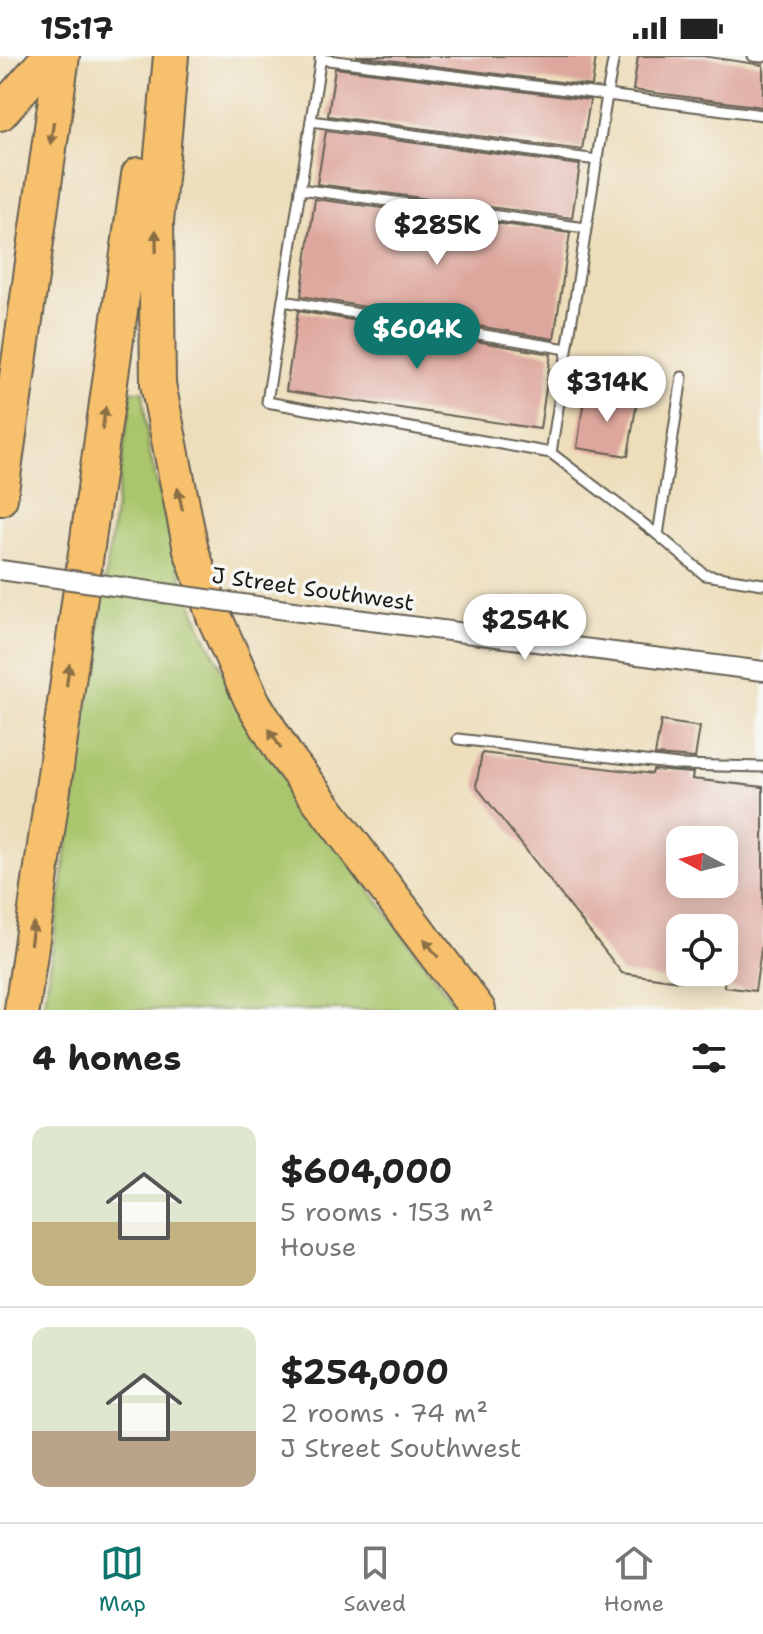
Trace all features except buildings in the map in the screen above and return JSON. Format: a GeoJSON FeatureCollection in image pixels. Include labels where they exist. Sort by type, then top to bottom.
{"type":"FeatureCollection","features":[{"type":"Feature","properties":{"kind":"highway"},"geometry":{"type":"LineString","coordinates":[[0,113],[50,56]]}},
{"type":"Feature","properties":{"kind":"highway"},"geometry":{"type":"LineString","coordinates":[[0,498],[62,56]]}},
{"type":"Feature","properties":{"kind":"highway"},"geometry":{"type":"LineString","coordinates":[[22,1010],[156,56]]}},
{"type":"Feature","properties":{"kind":"highway"},"geometry":{"type":"LineString","coordinates":[[171,56],[156,222],[158,384],[191,550],[214,616],[252,701],[285,755],[478,1010]]}},
{"type":"Feature","properties":{"kind":"street","name":"J Street Southwest"},"geometry":{"type":"LineString","coordinates":[[0,570],[763,671]]}},
{"type":"Feature","properties":{"kind":"lane"},"geometry":{"type":"LineString","coordinates":[[551,453],[614,56]]}},
{"type":"Feature","properties":{"kind":"lane"},"geometry":{"type":"LineString","coordinates":[[753,56],[763,57]]}},
{"type":"Feature","properties":{"kind":"lane"},"geometry":{"type":"LineString","coordinates":[[763,115],[321,58],[267,402],[551,453],[705,575],[763,584]]}},
{"type":"Feature","properties":{"kind":"lane"},"geometry":{"type":"LineString","coordinates":[[311,121],[597,160]]}},
{"type":"Feature","properties":{"kind":"lane"},"geometry":{"type":"LineString","coordinates":[[300,189],[586,228]]}},
{"type":"Feature","properties":{"kind":"lane"},"geometry":{"type":"LineString","coordinates":[[283,301],[567,349]]}},
{"type":"Feature","properties":{"kind":"lane"},"geometry":{"type":"LineString","coordinates":[[658,535],[682,377]]}},
{"type":"Feature","properties":{"kind":"lane"},"geometry":{"type":"LineString","coordinates":[[458,739],[678,765],[763,767]]}},
{"type":"Feature","properties":{"kind":"green space"},"geometry":{"type":"Polygon","coordinates":[[[132,391],[143,391],[148,446],[176,562],[201,628],[257,739],[459,1010],[44,1010],[132,391]]]}}]}
